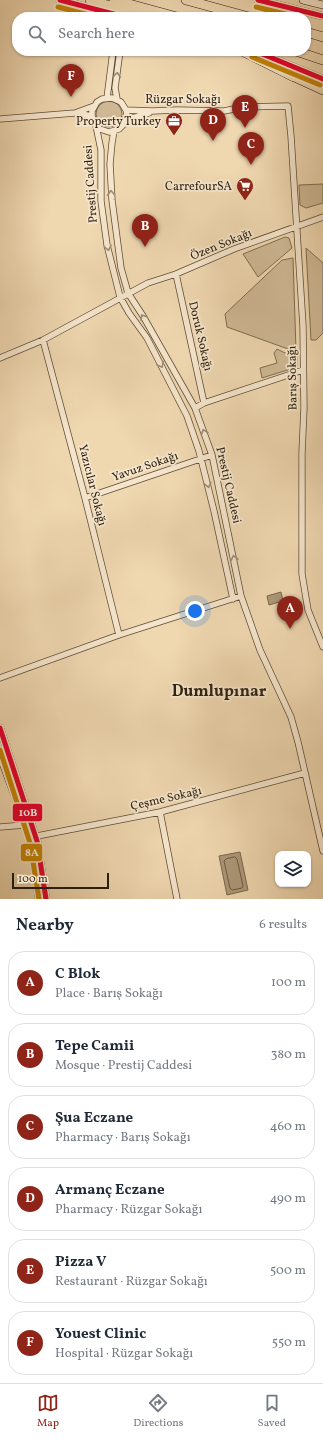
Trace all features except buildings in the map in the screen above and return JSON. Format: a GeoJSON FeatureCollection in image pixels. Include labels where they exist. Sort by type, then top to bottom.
{"type":"FeatureCollection","features":[{"type":"Feature","properties":{"kind":"highway"},"geometry":{"type":"LineString","coordinates":[[90,0],[130,12]]}},
{"type":"Feature","properties":{"kind":"highway"},"geometry":{"type":"LineString","coordinates":[[114,0],[158,12]]}},
{"type":"Feature","properties":{"kind":"highway"},"geometry":{"type":"LineString","coordinates":[[186,0],[230,12]]}},
{"type":"Feature","properties":{"kind":"highway"},"geometry":{"type":"LineString","coordinates":[[208,0],[242,12]]}},
{"type":"Feature","properties":{"kind":"highway"},"geometry":{"type":"LineString","coordinates":[[311,33],[323,37]]}},
{"type":"Feature","properties":{"kind":"highway"},"geometry":{"type":"LineString","coordinates":[[311,51],[323,54]]}},
{"type":"Feature","properties":{"kind":"highway"},"geometry":{"type":"LineString","coordinates":[[311,56],[323,60]]}},
{"type":"Feature","properties":{"kind":"highway"},"geometry":{"type":"LineString","coordinates":[[288,74],[323,90]]}},
{"type":"Feature","properties":{"kind":"main road"},"geometry":{"type":"LineString","coordinates":[[60,0],[101,12]]}},
{"type":"Feature","properties":{"kind":"main road"},"geometry":{"type":"LineString","coordinates":[[258,0],[306,12]]}},
{"type":"Feature","properties":{"kind":"main road"},"geometry":{"type":"LineString","coordinates":[[303,0],[314,2],[323,6]]}},
{"type":"Feature","properties":{"kind":"main road"},"geometry":{"type":"LineString","coordinates":[[311,13],[323,16]]}},
{"type":"Feature","properties":{"kind":"main road"},"geometry":{"type":"LineString","coordinates":[[250,56],[288,74],[323,94]]}},
{"type":"Feature","properties":{"kind":"main road"},"geometry":{"type":"LineString","coordinates":[[267,56],[323,80]]}},
{"type":"Feature","properties":{"kind":"main road"},"geometry":{"type":"LineString","coordinates":[[0,728],[33,837],[46,899]]}},
{"type":"Feature","properties":{"kind":"main road"},"geometry":{"type":"LineString","coordinates":[[0,755],[25,825],[33,837],[39,899]]}},
{"type":"Feature","properties":{"kind":"street"},"geometry":{"type":"LineString","coordinates":[[107,98],[112,56]]}},
{"type":"Feature","properties":{"kind":"street"},"geometry":{"type":"LineString","coordinates":[[117,99],[116,88],[119,56]]}},
{"type":"Feature","properties":{"kind":"street"},"geometry":{"type":"LineString","coordinates":[[75,113],[94,106],[97,102],[107,98],[117,99],[126,110],[126,120]]}},
{"type":"Feature","properties":{"kind":"street"},"geometry":{"type":"LineString","coordinates":[[0,119],[75,113],[92,116],[94,106]]}},
{"type":"Feature","properties":{"kind":"street","name":"Rüzgar Sokağı"},"geometry":{"type":"LineString","coordinates":[[126,110],[224,111],[244,107],[288,106]]}},
{"type":"Feature","properties":{"kind":"street","name":"Barış Sokağı"},"geometry":{"type":"LineString","coordinates":[[288,106],[292,136],[302,313],[304,408],[302,453],[302,574],[308,610],[323,647]]}},
{"type":"Feature","properties":{"kind":"street"},"geometry":{"type":"LineString","coordinates":[[114,131],[119,129],[126,120],[153,111]]}},
{"type":"Feature","properties":{"kind":"street","name":"Prestij Caddesi"},"geometry":{"type":"LineString","coordinates":[[92,116],[96,126],[101,150],[101,201],[107,245],[120,297],[129,313],[147,338],[187,416],[201,459],[233,599]]}},
{"type":"Feature","properties":{"kind":"street","name":"Prestij Caddesi"},"geometry":{"type":"LineString","coordinates":[[96,126],[104,131],[114,131],[110,164],[112,200],[121,268],[128,293],[195,408],[212,455],[241,596],[260,650],[291,717],[323,851]]}},
{"type":"Feature","properties":{"kind":"street","name":"Özen Sokağı"},"geometry":{"type":"LineString","coordinates":[[0,358],[43,340],[148,283],[176,274],[234,249],[323,217]]}},
{"type":"Feature","properties":{"kind":"street","name":"Doruk Sokağı"},"geometry":{"type":"LineString","coordinates":[[176,274],[204,403]]}},
{"type":"Feature","properties":{"kind":"street","name":"Yazıcılar Sokağı"},"geometry":{"type":"LineString","coordinates":[[43,340],[85,498],[119,635]]}},
{"type":"Feature","properties":{"kind":"street"},"geometry":{"type":"LineString","coordinates":[[195,408],[204,403],[303,370]]}},
{"type":"Feature","properties":{"kind":"street","name":"Yavuz Sokağı"},"geometry":{"type":"LineString","coordinates":[[85,498],[212,455]]}},
{"type":"Feature","properties":{"kind":"street"},"geometry":{"type":"LineString","coordinates":[[0,678],[119,635],[241,596]]}},
{"type":"Feature","properties":{"kind":"street","name":"Çeşme Sokağı"},"geometry":{"type":"LineString","coordinates":[[33,837],[160,812],[305,773]]}},
{"type":"Feature","properties":{"kind":"street"},"geometry":{"type":"LineString","coordinates":[[160,812],[177,899]]}},
{"type":"Feature","properties":{"kind":"street"},"geometry":{"type":"LineString","coordinates":[[0,827],[25,825]]}},
{"type":"Feature","properties":{"kind":"shaded area"},"geometry":{"type":"Polygon","coordinates":[[[109,101],[118,105],[122,114],[118,123],[109,127],[100,123],[96,114],[100,105],[109,101]]]}},
{"type":"Feature","properties":{"kind":"shaded area"},"geometry":{"type":"Polygon","coordinates":[[[323,184],[323,203],[306,208],[300,205],[299,185],[323,184]]]}},
{"type":"Feature","properties":{"kind":"shaded area"},"geometry":{"type":"Polygon","coordinates":[[[285,237],[289,238],[292,248],[258,277],[243,254],[285,237]]]}},
{"type":"Feature","properties":{"kind":"shaded area"},"geometry":{"type":"Polygon","coordinates":[[[306,248],[323,263],[323,333],[316,340],[311,340],[306,248]]]}},
{"type":"Feature","properties":{"kind":"shaded area"},"geometry":{"type":"Polygon","coordinates":[[[293,258],[296,350],[288,349],[227,327],[225,314],[282,260],[293,258]]]}},
{"type":"Feature","properties":{"kind":"shaded area"},"geometry":{"type":"Polygon","coordinates":[[[277,349],[285,353],[297,354],[297,367],[262,378],[260,368],[277,363],[274,353],[277,349]]]}},
{"type":"Feature","properties":{"kind":"water"},"geometry":{"type":"Polygon","coordinates":[[[281,592],[283,601],[269,605],[267,596],[281,592]]]}},
{"type":"Feature","properties":{"kind":"water"},"geometry":{"type":"Polygon","coordinates":[[[240,852],[248,890],[227,895],[219,856],[240,852]]]}},
{"type":"Feature","properties":{"kind":"transit line","name":"10B"},"geometry":{"type":"LineString","coordinates":[[60,0],[106,12]]}},
{"type":"Feature","properties":{"kind":"transit line","name":"10B"},"geometry":{"type":"LineString","coordinates":[[258,0],[307,12]]}},
{"type":"Feature","properties":{"kind":"transit line","name":"8A"},"geometry":{"type":"LineString","coordinates":[[58,7],[78,12]]}},
{"type":"Feature","properties":{"kind":"transit line","name":"8A"},"geometry":{"type":"LineString","coordinates":[[256,7],[277,12]]}},
{"type":"Feature","properties":{"kind":"transit line","name":"10B"},"geometry":{"type":"LineString","coordinates":[[311,13],[323,16]]}},
{"type":"Feature","properties":{"kind":"transit line","name":"10B"},"geometry":{"type":"LineString","coordinates":[[267,56],[323,79]]}},
{"type":"Feature","properties":{"kind":"transit line","name":"8A"},"geometry":{"type":"LineString","coordinates":[[252,57],[320,85]]}},
{"type":"Feature","properties":{"kind":"transit line","name":"10B"},"geometry":{"type":"LineString","coordinates":[[0,728],[37,841],[46,899]]}},
{"type":"Feature","properties":{"kind":"transit line","name":"8A"},"geometry":{"type":"LineString","coordinates":[[0,750],[30,843],[39,899]]}},
{"type":"Feature","properties":{"kind":"place","name":"Youest Clinic"},"geometry":{"type":"Point","coordinates":[71,97]}},
{"type":"Feature","properties":{"kind":"place","name":"Pizza V"},"geometry":{"type":"Point","coordinates":[245,128]}},
{"type":"Feature","properties":{"kind":"place","name":"Property Turkey"},"geometry":{"type":"Point","coordinates":[174,136]}},
{"type":"Feature","properties":{"kind":"place","name":"Armanç Eczane"},"geometry":{"type":"Point","coordinates":[213,141]}},
{"type":"Feature","properties":{"kind":"place","name":"Şua Eczane"},"geometry":{"type":"Point","coordinates":[251,165]}},
{"type":"Feature","properties":{"kind":"place","name":"CarrefourSA"},"geometry":{"type":"Point","coordinates":[245,201]}},
{"type":"Feature","properties":{"kind":"place","name":"Tepe Camii"},"geometry":{"type":"Point","coordinates":[145,247]}},
{"type":"Feature","properties":{"kind":"place","name":"C Blok"},"geometry":{"type":"Point","coordinates":[290,629]}},
{"type":"Feature","properties":{"kind":"district","name":"Dumlupınar"},"geometry":{"type":"Point","coordinates":[219,690]}}]}
